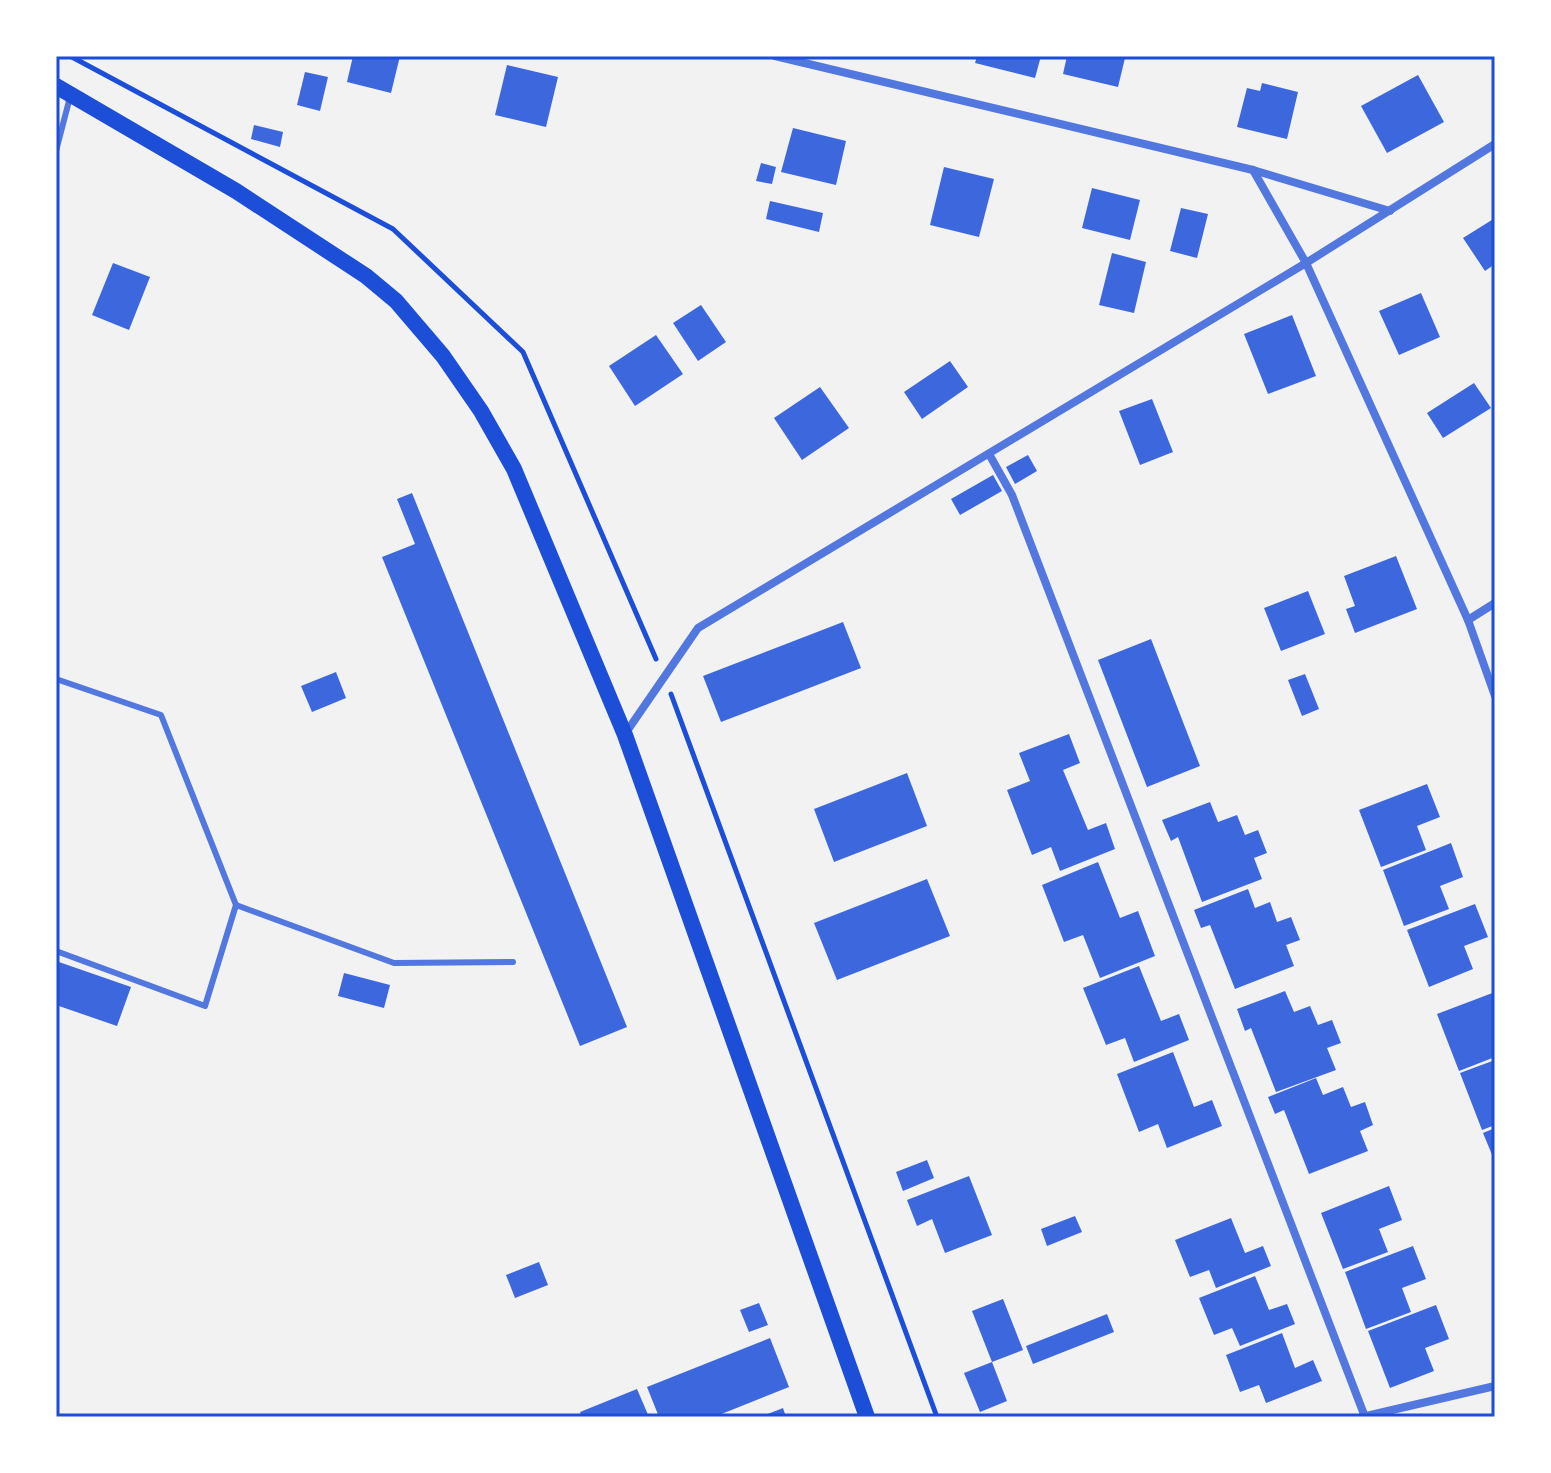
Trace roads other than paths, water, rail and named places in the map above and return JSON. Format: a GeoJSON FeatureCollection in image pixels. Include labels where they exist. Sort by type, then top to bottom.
{"type":"FeatureCollection","features":[{"type":"Feature","properties":{"kind":"main road"},"geometry":{"type":"LineString","coordinates":[[63,90],[330,251],[396,301],[434,345],[481,411],[514,469],[625,735],[867,1417]]}},
{"type":"Feature","properties":{"kind":"street"},"geometry":{"type":"LineString","coordinates":[[775,56],[1253,170],[1390,211]]}},
{"type":"Feature","properties":{"kind":"street"},"geometry":{"type":"LineString","coordinates":[[625,735],[698,628],[1306,263],[1495,144]]}},
{"type":"Feature","properties":{"kind":"street"},"geometry":{"type":"LineString","coordinates":[[1253,170],[1306,263],[1468,620],[1495,696]]}},
{"type":"Feature","properties":{"kind":"street"},"geometry":{"type":"LineString","coordinates":[[989,454],[1012,495],[1364,1417],[1495,1386]]}},
{"type":"Feature","properties":{"kind":"street"},"geometry":{"type":"LineString","coordinates":[[1468,620],[1495,603]]}},
{"type":"Feature","properties":{"kind":"lane"},"geometry":{"type":"LineString","coordinates":[[56,151],[63,90]]}},
{"type":"Feature","properties":{"kind":"lane"},"geometry":{"type":"LineString","coordinates":[[56,679],[161,715],[236,905],[205,1006],[56,951]]}},
{"type":"Feature","properties":{"kind":"lane"},"geometry":{"type":"LineString","coordinates":[[236,905],[394,963],[513,962]]}}]}
